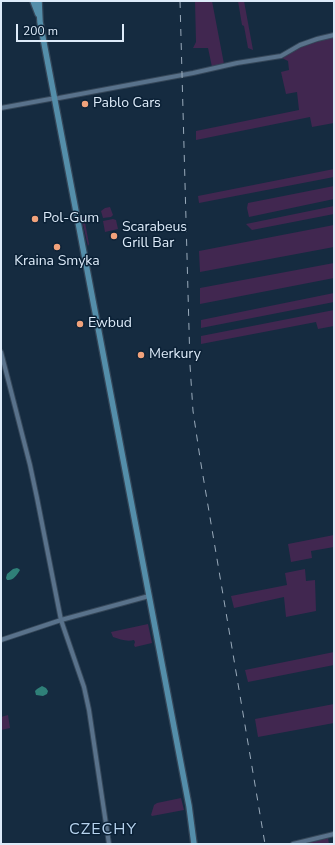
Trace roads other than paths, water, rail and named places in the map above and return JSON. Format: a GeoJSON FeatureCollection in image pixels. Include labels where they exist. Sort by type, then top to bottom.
{"type":"FeatureCollection","features":[{"type":"Feature","properties":{"kind":"main road"},"geometry":{"type":"LineString","coordinates":[[33,1],[40,22],[55,99],[187,798],[194,844]]}},
{"type":"Feature","properties":{"kind":"main road"},"geometry":{"type":"LineString","coordinates":[[39,1],[40,22]]}},
{"type":"Feature","properties":{"kind":"street"},"geometry":{"type":"LineString","coordinates":[[1,108],[281,56],[300,45],[317,39],[334,36]]}},
{"type":"Feature","properties":{"kind":"street"},"geometry":{"type":"LineString","coordinates":[[1,352],[30,465],[61,620],[84,687],[89,710],[109,844]]}},
{"type":"Feature","properties":{"kind":"street"},"geometry":{"type":"LineString","coordinates":[[1,640],[61,620],[149,596]]}},
{"type":"Feature","properties":{"kind":"street"},"geometry":{"type":"LineString","coordinates":[[293,844],[334,834]]}},
{"type":"Feature","properties":{"kind":"railway"},"geometry":{"type":"LineString","coordinates":[[180,1],[190,365],[193,411],[265,844]]}},
{"type":"Feature","properties":{"kind":"place","name":"Pablo Cars"},"geometry":{"type":"Point","coordinates":[85,104]}},
{"type":"Feature","properties":{"kind":"place","name":"Pol-Gum"},"geometry":{"type":"Point","coordinates":[35,219]}},
{"type":"Feature","properties":{"kind":"place","name":"Scarabeus Grill Bar"},"geometry":{"type":"Point","coordinates":[114,236]}},
{"type":"Feature","properties":{"kind":"place","name":"Kraina Smyka"},"geometry":{"type":"Point","coordinates":[57,247]}},
{"type":"Feature","properties":{"kind":"place","name":"Ewbud"},"geometry":{"type":"Point","coordinates":[80,324]}},
{"type":"Feature","properties":{"kind":"place","name":"Merkury"},"geometry":{"type":"Point","coordinates":[141,355]}},
{"type":"Feature","properties":{"kind":"district","name":"CZECHY"},"geometry":{"type":"Point","coordinates":[103,830]}}]}
